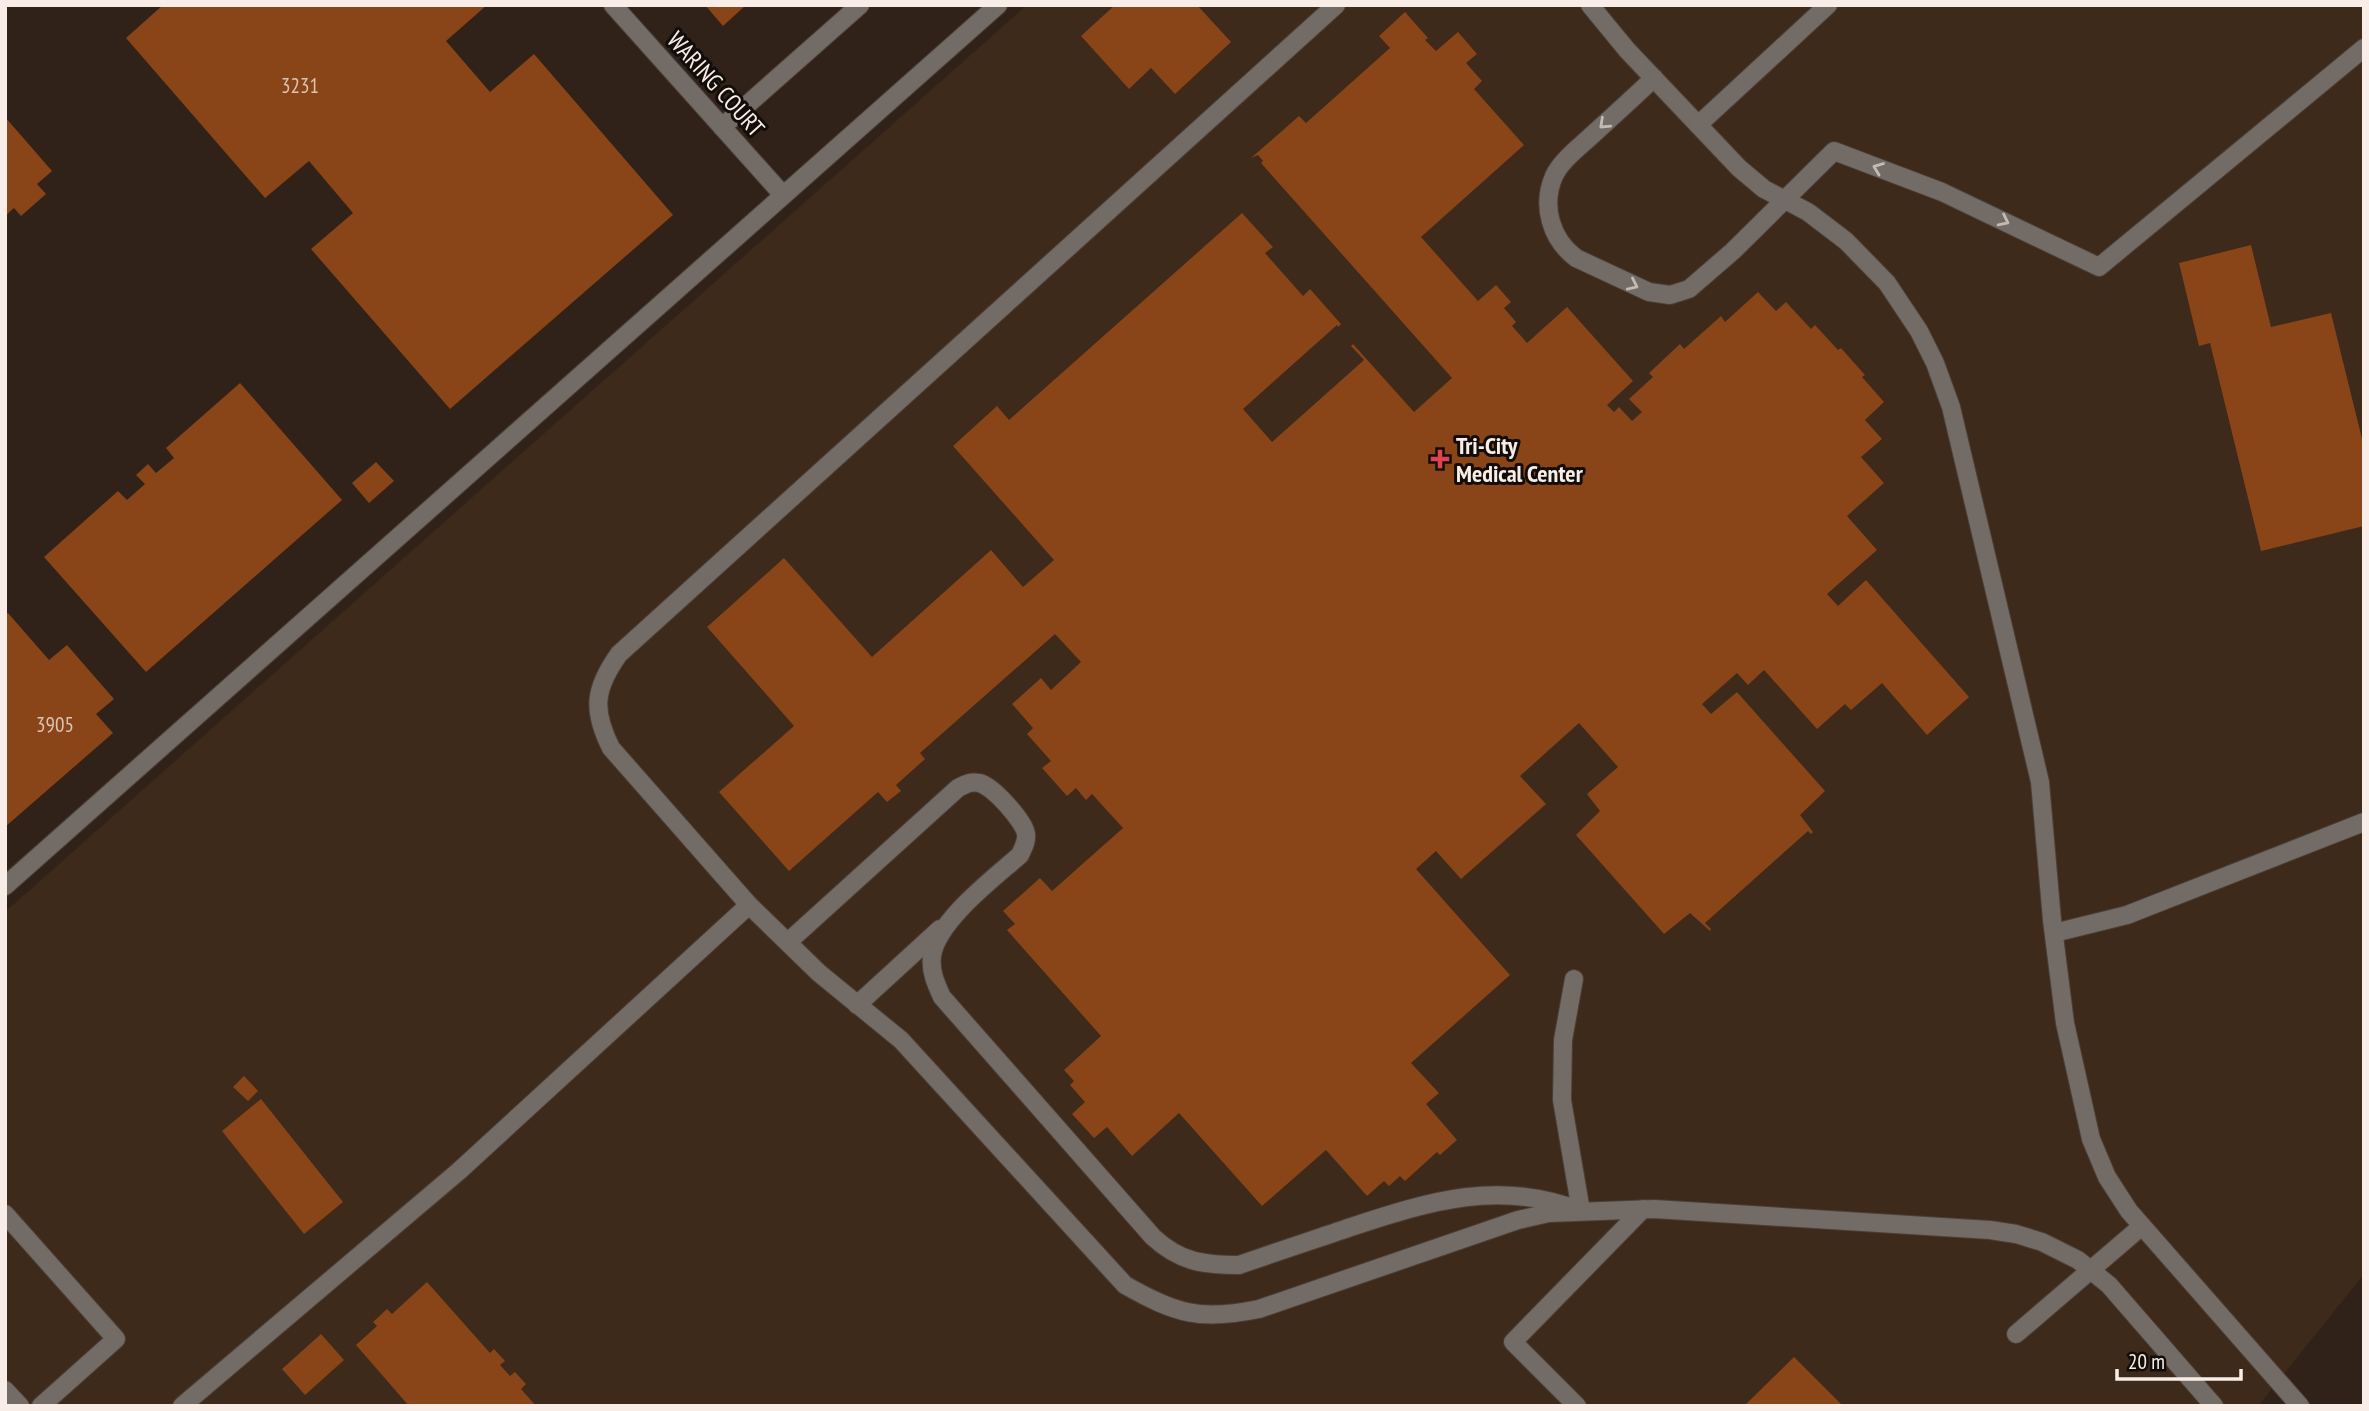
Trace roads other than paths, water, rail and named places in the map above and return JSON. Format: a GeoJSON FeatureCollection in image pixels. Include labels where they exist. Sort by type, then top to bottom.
{"type":"FeatureCollection","features":[{"type":"Feature","properties":{"kind":"street","name":"WARING COURT"},"geometry":{"type":"LineString","coordinates":[[612,5],[783,195]]}},
{"type":"Feature","properties":{"kind":"street"},"geometry":{"type":"LineString","coordinates":[[722,127],[860,5]]}},
{"type":"Feature","properties":{"kind":"street"},"geometry":{"type":"LineString","coordinates":[[5,886],[998,5]]}},
{"type":"Feature","properties":{"kind":"street"},"geometry":{"type":"LineString","coordinates":[[1336,5],[619,654],[605,674],[598,700],[601,726],[611,748],[750,905],[819,973],[901,1040],[1125,1285],[1161,1305],[1186,1313],[1233,1314],[1259,1309],[1518,1220],[1549,1213],[1643,1209],[1990,1230],[2042,1242],[2078,1260],[2109,1285],[2214,1406]]}},
{"type":"Feature","properties":{"kind":"street"},"geometry":{"type":"LineString","coordinates":[[1590,5],[1739,168],[1764,189],[1808,212],[1846,241],[1887,283],[1919,331],[1936,363],[1951,407],[2040,782],[2065,1023],[2091,1139],[2107,1177],[2129,1211],[2300,1406]]}},
{"type":"Feature","properties":{"kind":"street"},"geometry":{"type":"LineString","coordinates":[[1698,125],[1828,5]]}},
{"type":"Feature","properties":{"kind":"street"},"geometry":{"type":"LineString","coordinates":[[1654,78],[1569,156],[1554,175],[1548,199],[1555,237],[1576,258],[1649,292],[1670,295],[1689,289],[1733,251],[1834,151],[1942,192],[2099,267],[2364,48]]}},
{"type":"Feature","properties":{"kind":"street"},"geometry":{"type":"LineString","coordinates":[[788,942],[958,788],[971,782],[982,783],[992,789],[1022,823],[1026,841],[1020,855],[857,1005]]}},
{"type":"Feature","properties":{"kind":"street"},"geometry":{"type":"LineString","coordinates":[[2054,933],[2127,915],[2364,822]]}},
{"type":"Feature","properties":{"kind":"street"},"geometry":{"type":"LineString","coordinates":[[189,1404],[458,1171],[750,905]]}},
{"type":"Feature","properties":{"kind":"street"},"geometry":{"type":"LineString","coordinates":[[953,917],[939,935],[932,955],[932,976],[942,998],[1153,1237],[1181,1258],[1209,1265],[1238,1265],[1410,1207],[1465,1196],[1520,1195],[1544,1199],[1581,1211]]}},
{"type":"Feature","properties":{"kind":"street"},"geometry":{"type":"LineString","coordinates":[[1574,979],[1563,1040],[1562,1100],[1581,1211]]}},
{"type":"Feature","properties":{"kind":"street"},"geometry":{"type":"LineString","coordinates":[[1577,1406],[1513,1342],[1643,1209]]}},
{"type":"Feature","properties":{"kind":"street"},"geometry":{"type":"LineString","coordinates":[[5,1214],[116,1339],[41,1406]]}},
{"type":"Feature","properties":{"kind":"street"},"geometry":{"type":"LineString","coordinates":[[2016,1334],[2142,1226]]}},
{"type":"Feature","properties":{"kind":"street"},"geometry":{"type":"LineString","coordinates":[[5,1390],[20,1406]]}},
{"type":"Feature","properties":{"kind":"place","name":"Tri-City Medical Center"},"geometry":{"type":"Point","coordinates":[1440,459]}}]}
